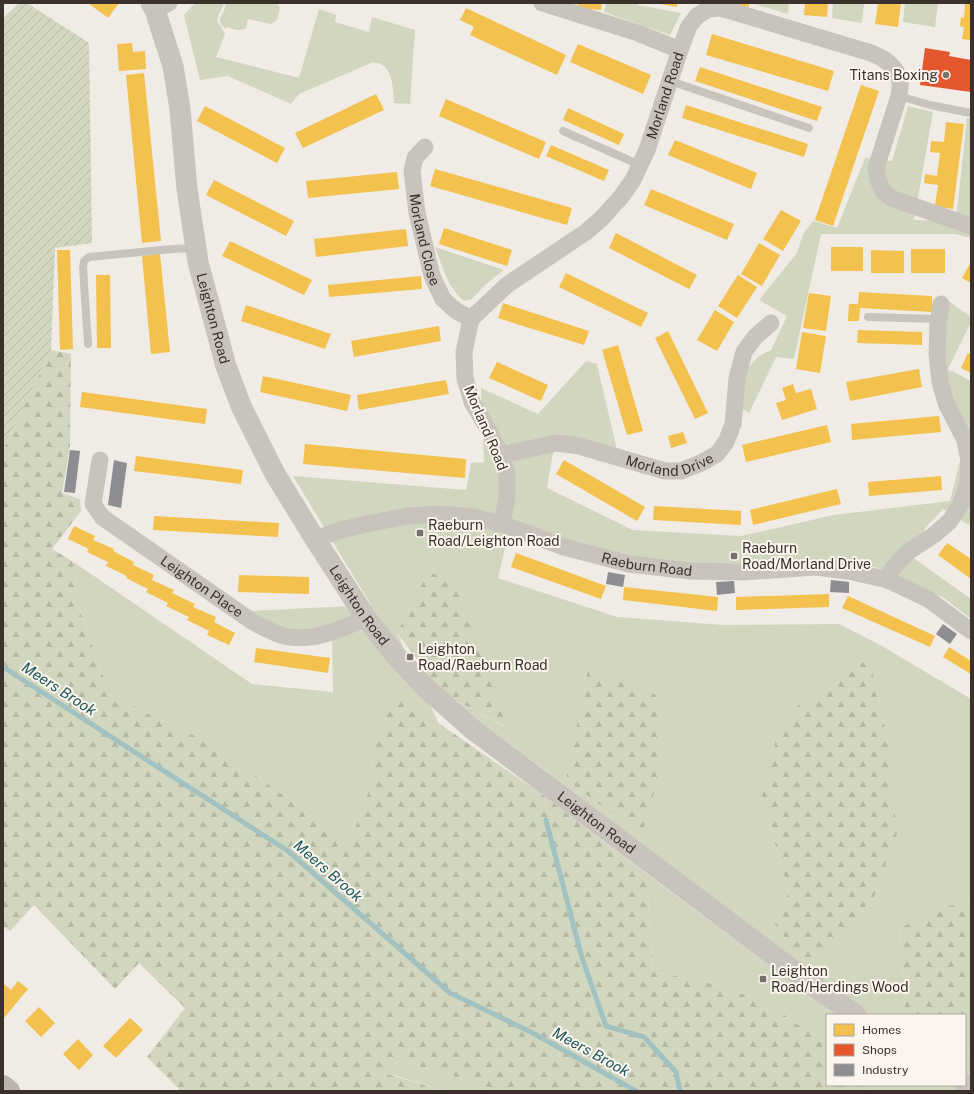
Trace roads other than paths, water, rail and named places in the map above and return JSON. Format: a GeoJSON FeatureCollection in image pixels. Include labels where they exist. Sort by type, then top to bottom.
{"type":"FeatureCollection","features":[{"type":"Feature","properties":{"kind":"main road"},"geometry":{"type":"LineString","coordinates":[[3,1086],[9,1091]]}},
{"type":"Feature","properties":{"kind":"street"},"geometry":{"type":"LineString","coordinates":[[542,3],[638,34],[680,50]]}},
{"type":"Feature","properties":{"kind":"street","name":"Leighton Road"},"geometry":{"type":"LineString","coordinates":[[158,5],[174,66],[195,248],[215,329],[226,366],[241,406],[275,474],[366,618],[396,656],[427,689],[471,728],[822,992],[855,1014]]}},
{"type":"Feature","properties":{"kind":"street","name":"Morland Road"},"geometry":{"type":"LineString","coordinates":[[502,524],[507,497],[507,474],[501,455],[472,402],[465,378],[464,352],[471,319],[507,285],[586,232],[601,219],[621,197],[633,180],[647,150],[689,26],[697,16],[708,9],[720,8],[871,53],[883,58],[891,64],[897,73],[901,84],[899,96],[876,168],[878,180],[883,191],[891,198],[971,226]]}},
{"type":"Feature","properties":{"kind":"street","name":"Morland Close"},"geometry":{"type":"LineString","coordinates":[[425,147],[415,158],[412,171],[417,213],[432,276],[443,299],[456,310],[471,319]]}},
{"type":"Feature","properties":{"kind":"street"},"geometry":{"type":"LineString","coordinates":[[888,580],[892,569],[908,552],[934,535],[950,521],[961,504],[968,483],[968,461],[965,440],[946,403],[940,382],[937,354],[940,312]]}},
{"type":"Feature","properties":{"kind":"street","name":"Morland Drive"},"geometry":{"type":"LineString","coordinates":[[501,455],[557,443],[579,446],[665,471],[681,471],[701,463],[716,454],[726,442],[733,424],[737,378],[744,352],[755,337],[771,323]]}},
{"type":"Feature","properties":{"kind":"street","name":"Leighton Place"},"geometry":{"type":"LineString","coordinates":[[100,460],[93,504],[102,517],[253,622],[270,631],[284,636],[300,638],[314,637],[341,630],[366,618]]}},
{"type":"Feature","properties":{"kind":"street","name":"Raeburn Road"},"geometry":{"type":"LineString","coordinates":[[315,539],[341,530],[408,516],[440,514],[473,517],[502,524],[564,547],[629,564],[691,572],[743,572],[816,567],[848,571],[888,580],[928,599],[971,631]]}},
{"type":"Feature","properties":{"kind":"lane"},"geometry":{"type":"LineString","coordinates":[[670,81],[809,128]]}},
{"type":"Feature","properties":{"kind":"lane"},"geometry":{"type":"LineString","coordinates":[[899,96],[930,105],[971,113]]}},
{"type":"Feature","properties":{"kind":"lane"},"geometry":{"type":"LineString","coordinates":[[563,131],[640,165]]}},
{"type":"Feature","properties":{"kind":"lane"},"geometry":{"type":"LineString","coordinates":[[88,344],[83,268],[84,261],[89,257],[195,248]]}},
{"type":"Feature","properties":{"kind":"lane"},"geometry":{"type":"LineString","coordinates":[[868,317],[940,312]]}},
{"type":"Feature","properties":{"kind":"waterway","name":"Meers Brook"},"geometry":{"type":"LineString","coordinates":[[3,667],[288,851],[450,993],[531,1032],[636,1091]]}},
{"type":"Feature","properties":{"kind":"waterway"},"geometry":{"type":"LineString","coordinates":[[546,820],[582,958],[606,1026],[644,1037],[676,1072],[680,1091]]}},
{"type":"Feature","properties":{"kind":"place","name":"Titans Boxing"},"geometry":{"type":"Point","coordinates":[946,75]}},
{"type":"Feature","properties":{"kind":"place","name":"Raeburn Road/Leighton Road"},"geometry":{"type":"Point","coordinates":[420,533]}},
{"type":"Feature","properties":{"kind":"place","name":"Raeburn Road/Morland Drive"},"geometry":{"type":"Point","coordinates":[734,556]}},
{"type":"Feature","properties":{"kind":"place","name":"Leighton Road/Raeburn Road"},"geometry":{"type":"Point","coordinates":[410,657]}},
{"type":"Feature","properties":{"kind":"place","name":"Leighton Road/Herdings Wood"},"geometry":{"type":"Point","coordinates":[763,979]}}]}
